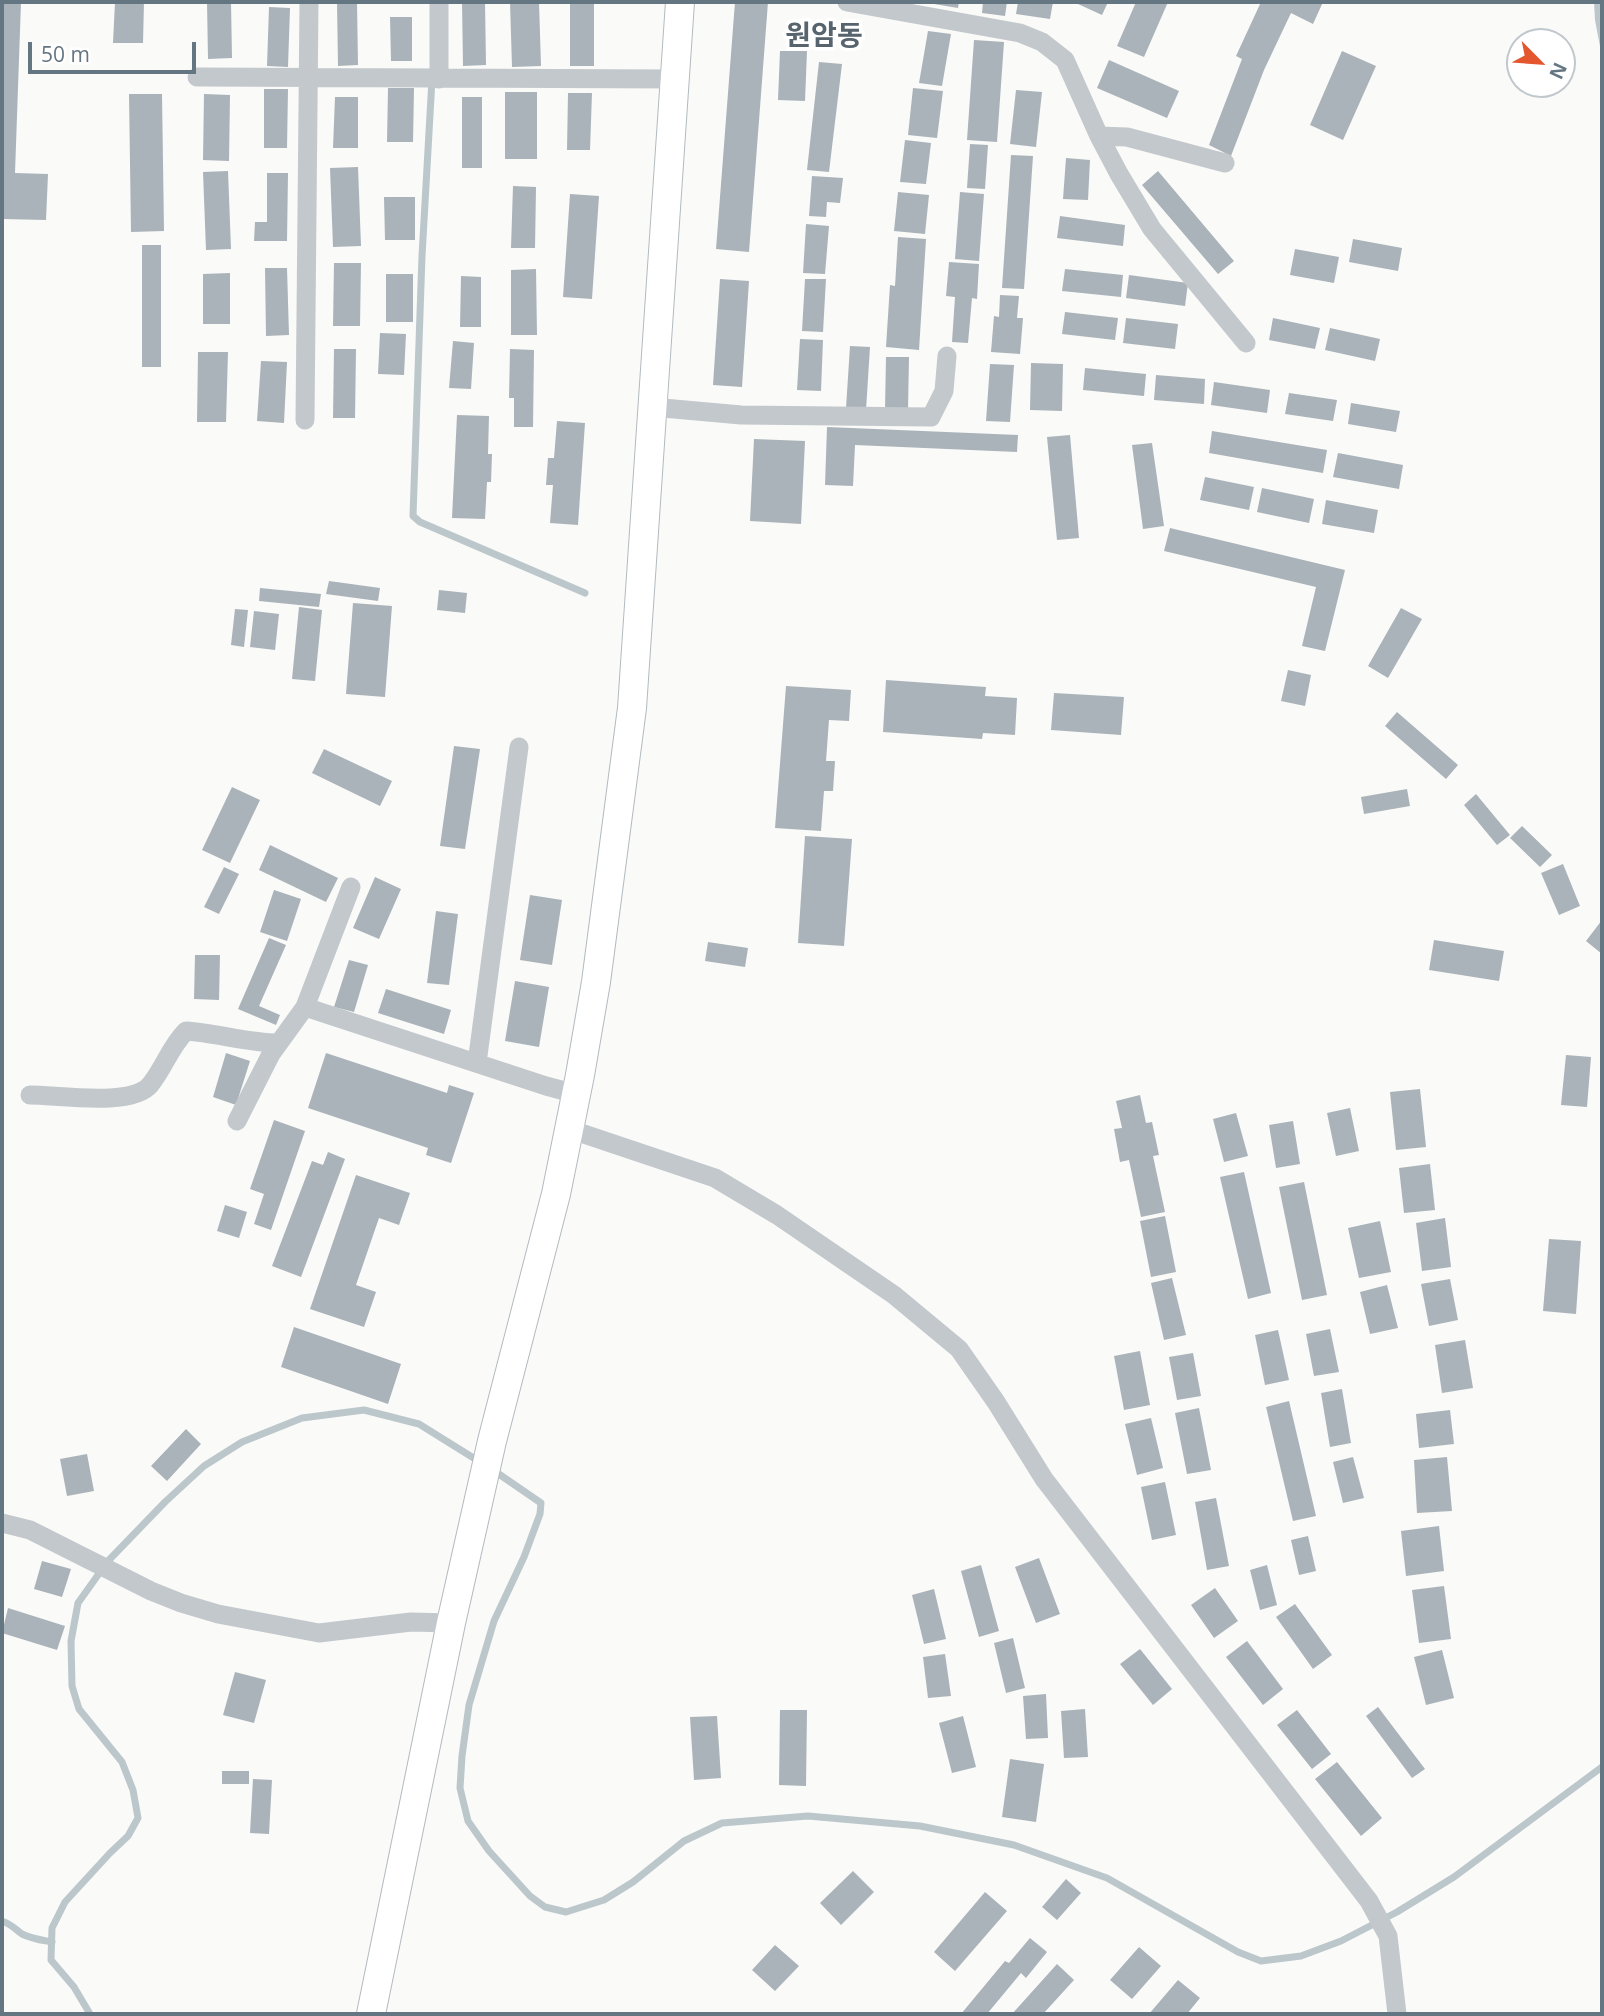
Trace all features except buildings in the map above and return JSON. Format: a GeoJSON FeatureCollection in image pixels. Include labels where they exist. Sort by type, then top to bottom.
{"type":"FeatureCollection","features":[{"type":"Feature","properties":{"kind":"main road"},"geometry":{"type":"LineString","coordinates":[[371,2014],[451,1623],[492,1441],[556,1194],[596,982],[632,708],[680,2]]}},
{"type":"Feature","properties":{"kind":"street"},"geometry":{"type":"LineString","coordinates":[[305,419],[309,2]]}},
{"type":"Feature","properties":{"kind":"street"},"geometry":{"type":"LineString","coordinates":[[439,2],[439,79]]}},
{"type":"Feature","properties":{"kind":"street"},"geometry":{"type":"LineString","coordinates":[[848,2],[1020,33],[1042,42],[1065,60],[1099,136],[1152,229],[1246,343]]}},
{"type":"Feature","properties":{"kind":"street"},"geometry":{"type":"LineString","coordinates":[[197,77],[673,79]]}},
{"type":"Feature","properties":{"kind":"street"},"geometry":{"type":"LineString","coordinates":[[1099,136],[1128,137],[1226,163]]}},
{"type":"Feature","properties":{"kind":"street"},"geometry":{"type":"LineString","coordinates":[[652,407],[741,415],[930,417],[944,391],[947,356]]}},
{"type":"Feature","properties":{"kind":"street"},"geometry":{"type":"LineString","coordinates":[[477,1063],[519,747]]}},
{"type":"Feature","properties":{"kind":"street"},"geometry":{"type":"LineString","coordinates":[[237,1121],[279,1043],[305,1007],[351,887]]}},
{"type":"Feature","properties":{"kind":"street"},"geometry":{"type":"LineString","coordinates":[[305,1007],[576,1094]]}},
{"type":"Feature","properties":{"kind":"street"},"geometry":{"type":"LineString","coordinates":[[30,1095],[105,1097],[141,1094],[151,1084],[172,1048],[186,1031],[209,1032],[262,1043],[279,1043]]}},
{"type":"Feature","properties":{"kind":"street"},"geometry":{"type":"LineString","coordinates":[[569,1129],[715,1178],[778,1215],[883,1288],[960,1349],[1044,1479],[1369,1901],[1388,1936],[1397,2014]]}},
{"type":"Feature","properties":{"kind":"street"},"geometry":{"type":"LineString","coordinates":[[2,1523],[30,1530],[151,1591],[218,1614],[319,1633],[411,1622],[451,1623]]}},
{"type":"Feature","properties":{"kind":"shaded area"},"geometry":{"type":"Polygon","coordinates":[[[1594,2],[1602,2],[1602,57],[1595,20],[1594,2]]]}},
{"type":"Feature","properties":{"kind":"waterway"},"geometry":{"type":"LineString","coordinates":[[432,79],[422,256],[413,516],[420,522],[585,593]]}},
{"type":"Feature","properties":{"kind":"waterway"},"geometry":{"type":"LineString","coordinates":[[90,2014],[74,1987],[51,1960],[52,1928],[65,1902],[128,1836],[138,1818],[133,1790],[122,1762],[79,1709],[72,1686],[71,1641],[78,1603],[108,1561],[204,1466],[242,1442],[302,1418],[364,1410],[419,1424],[480,1462]]}},
{"type":"Feature","properties":{"kind":"waterway"},"geometry":{"type":"LineString","coordinates":[[493,1470],[541,1503],[540,1514],[524,1557],[494,1621],[469,1705],[460,1788],[468,1821],[489,1851],[530,1896],[545,1907],[566,1912],[604,1900],[633,1882],[684,1841],[722,1823],[808,1816],[920,1826],[1014,1845],[1107,1878],[1238,1952],[1261,1961],[1301,1956],[1341,1941],[1397,1912],[1454,1877],[1602,1767]]}},
{"type":"Feature","properties":{"kind":"waterway"},"geometry":{"type":"LineString","coordinates":[[2,1921],[26,1936],[52,1942]]}},
{"type":"Feature","properties":{"kind":"district","name":"원암동"},"geometry":{"type":"Point","coordinates":[824,37]}}]}
